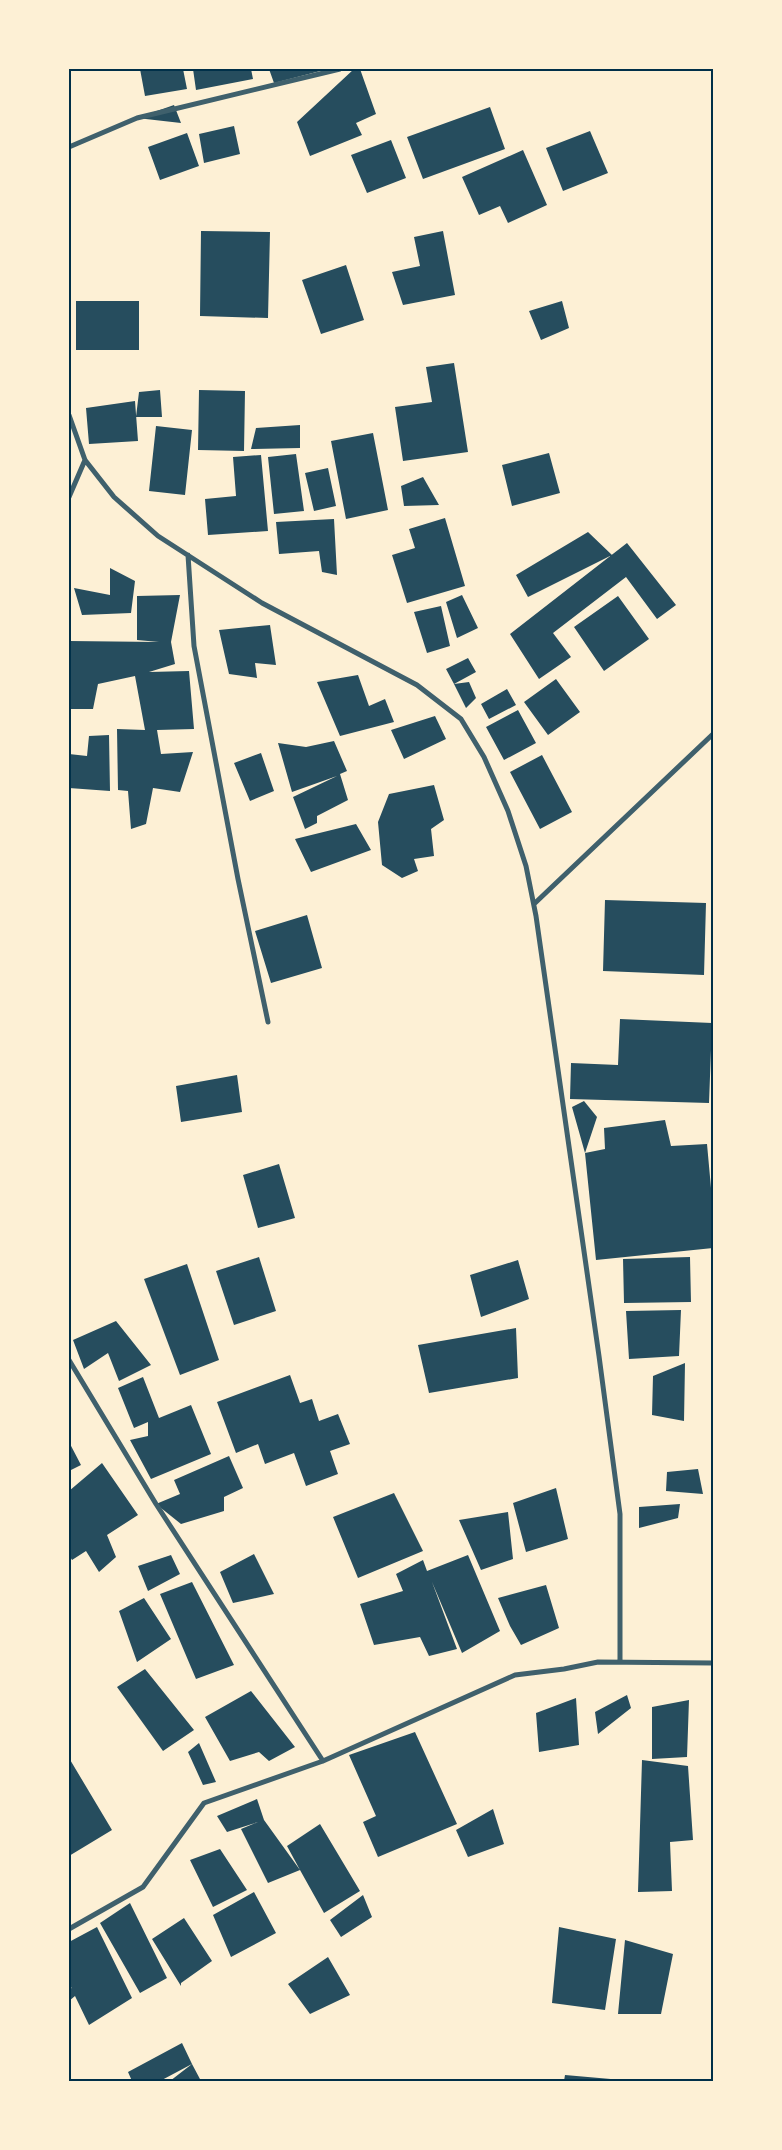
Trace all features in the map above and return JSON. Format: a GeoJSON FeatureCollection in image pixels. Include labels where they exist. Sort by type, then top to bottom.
{"type":"FeatureCollection","features":[{"type":"Feature","properties":{"kind":"street"},"geometry":{"type":"LineString","coordinates":[[69,147],[137,118],[340,69]]}},
{"type":"Feature","properties":{"kind":"street"},"geometry":{"type":"LineString","coordinates":[[69,415],[85,460],[114,497],[158,536],[262,602],[418,685],[461,719],[484,757],[508,812],[526,866],[534,904],[600,1356],[620,1514],[620,1662]]}},
{"type":"Feature","properties":{"kind":"street"},"geometry":{"type":"LineString","coordinates":[[69,498],[85,460]]}},
{"type":"Feature","properties":{"kind":"street"},"geometry":{"type":"LineString","coordinates":[[188,555],[196,655],[238,879],[268,1022]]}},
{"type":"Feature","properties":{"kind":"street"},"geometry":{"type":"LineString","coordinates":[[534,904],[713,734]]}},
{"type":"Feature","properties":{"kind":"street"},"geometry":{"type":"LineString","coordinates":[[69,1360],[156,1504],[323,1761]]}},
{"type":"Feature","properties":{"kind":"street"},"geometry":{"type":"LineString","coordinates":[[69,1929],[143,1887],[204,1803],[323,1761],[515,1675],[564,1669],[598,1662],[713,1663]]}},
{"type":"Feature","properties":{"kind":"building"},"geometry":{"type":"Polygon","coordinates":[[[140,69],[183,69],[187,89],[145,96],[140,69]]]}},
{"type":"Feature","properties":{"kind":"building"},"geometry":{"type":"Polygon","coordinates":[[[193,69],[251,69],[253,79],[196,90],[193,69]]]}},
{"type":"Feature","properties":{"kind":"building"},"geometry":{"type":"Polygon","coordinates":[[[269,69],[328,69],[274,83],[269,69]]]}},
{"type":"Feature","properties":{"kind":"building"},"geometry":{"type":"Polygon","coordinates":[[[354,69],[360,69],[376,114],[356,123],[362,135],[310,156],[297,122],[354,69]]]}},
{"type":"Feature","properties":{"kind":"building"},"geometry":{"type":"Polygon","coordinates":[[[174,105],[181,123],[137,118],[174,105]]]}},
{"type":"Feature","properties":{"kind":"building"},"geometry":{"type":"Polygon","coordinates":[[[490,107],[505,149],[423,179],[407,137],[490,107]]]}},
{"type":"Feature","properties":{"kind":"building"},"geometry":{"type":"Polygon","coordinates":[[[234,126],[240,154],[204,163],[199,134],[234,126]]]}},
{"type":"Feature","properties":{"kind":"building"},"geometry":{"type":"Polygon","coordinates":[[[590,131],[608,173],[563,191],[546,148],[590,131]]]}},
{"type":"Feature","properties":{"kind":"building"},"geometry":{"type":"Polygon","coordinates":[[[187,133],[199,166],[160,180],[148,147],[187,133]]]}},
{"type":"Feature","properties":{"kind":"building"},"geometry":{"type":"Polygon","coordinates":[[[391,140],[406,178],[367,193],[351,155],[391,140]]]}},
{"type":"Feature","properties":{"kind":"building"},"geometry":{"type":"Polygon","coordinates":[[[523,150],[547,205],[508,223],[500,206],[479,215],[462,177],[523,150]]]}},
{"type":"Feature","properties":{"kind":"building"},"geometry":{"type":"Polygon","coordinates":[[[201,231],[270,232],[268,318],[200,316],[201,231]]]}},
{"type":"Feature","properties":{"kind":"building"},"geometry":{"type":"Polygon","coordinates":[[[443,231],[455,295],[403,305],[392,272],[420,266],[414,237],[443,231]]]}},
{"type":"Feature","properties":{"kind":"building"},"geometry":{"type":"Polygon","coordinates":[[[346,265],[364,320],[321,334],[302,280],[346,265]]]}},
{"type":"Feature","properties":{"kind":"building"},"geometry":{"type":"Polygon","coordinates":[[[76,301],[139,301],[139,350],[76,350],[76,301]]]}},
{"type":"Feature","properties":{"kind":"building"},"geometry":{"type":"Polygon","coordinates":[[[562,301],[569,328],[541,340],[529,311],[562,301]]]}},
{"type":"Feature","properties":{"kind":"building"},"geometry":{"type":"Polygon","coordinates":[[[454,363],[468,452],[403,461],[395,407],[432,402],[426,367],[454,363]]]}},
{"type":"Feature","properties":{"kind":"building"},"geometry":{"type":"Polygon","coordinates":[[[160,390],[162,417],[136,417],[139,392],[160,390]]]}},
{"type":"Feature","properties":{"kind":"building"},"geometry":{"type":"Polygon","coordinates":[[[199,390],[245,391],[244,451],[198,450],[199,390]]]}},
{"type":"Feature","properties":{"kind":"building"},"geometry":{"type":"Polygon","coordinates":[[[135,401],[138,441],[89,444],[86,408],[135,401]]]}},
{"type":"Feature","properties":{"kind":"building"},"geometry":{"type":"Polygon","coordinates":[[[300,425],[300,448],[251,449],[256,428],[300,425]]]}},
{"type":"Feature","properties":{"kind":"building"},"geometry":{"type":"Polygon","coordinates":[[[156,426],[192,430],[185,495],[149,491],[156,426]]]}},
{"type":"Feature","properties":{"kind":"building"},"geometry":{"type":"Polygon","coordinates":[[[373,433],[388,510],[346,519],[331,441],[373,433]]]}},
{"type":"Feature","properties":{"kind":"building"},"geometry":{"type":"Polygon","coordinates":[[[549,453],[560,493],[512,506],[502,465],[549,453]]]}},
{"type":"Feature","properties":{"kind":"building"},"geometry":{"type":"Polygon","coordinates":[[[296,454],[304,511],[274,514],[268,457],[296,454]]]}},
{"type":"Feature","properties":{"kind":"building"},"geometry":{"type":"Polygon","coordinates":[[[261,455],[268,531],[208,535],[205,499],[236,496],[233,457],[261,455]]]}},
{"type":"Feature","properties":{"kind":"building"},"geometry":{"type":"Polygon","coordinates":[[[328,468],[336,506],[314,511],[305,473],[328,468]]]}},
{"type":"Feature","properties":{"kind":"building"},"geometry":{"type":"Polygon","coordinates":[[[423,477],[439,505],[404,506],[401,486],[423,477]]]}},
{"type":"Feature","properties":{"kind":"building"},"geometry":{"type":"Polygon","coordinates":[[[445,518],[465,586],[407,603],[392,555],[415,548],[409,529],[445,518]]]}},
{"type":"Feature","properties":{"kind":"building"},"geometry":{"type":"Polygon","coordinates":[[[334,519],[337,575],[322,572],[319,551],[279,554],[276,522],[334,519]]]}},
{"type":"Feature","properties":{"kind":"building"},"geometry":{"type":"Polygon","coordinates":[[[588,532],[612,555],[528,597],[516,575],[588,532]]]}},
{"type":"Feature","properties":{"kind":"building"},"geometry":{"type":"Polygon","coordinates":[[[627,543],[676,605],[657,619],[626,577],[553,633],[571,657],[539,679],[510,634],[627,543]]]}},
{"type":"Feature","properties":{"kind":"building"},"geometry":{"type":"Polygon","coordinates":[[[110,568],[135,581],[131,613],[82,615],[74,588],[110,595],[110,568]]]}},
{"type":"Feature","properties":{"kind":"building"},"geometry":{"type":"Polygon","coordinates":[[[180,595],[171,642],[175,664],[149,672],[189,671],[194,729],[157,730],[161,754],[193,752],[180,792],[153,788],[146,824],[131,829],[128,791],[118,790],[117,729],[145,730],[135,676],[98,684],[93,709],[69,709],[69,641],[159,642],[137,640],[137,596],[180,595]]]}},
{"type":"Feature","properties":{"kind":"building"},"geometry":{"type":"Polygon","coordinates":[[[462,595],[478,628],[457,638],[446,602],[462,595]]]}},
{"type":"Feature","properties":{"kind":"building"},"geometry":{"type":"Polygon","coordinates":[[[618,596],[649,639],[604,671],[574,627],[618,596]]]}},
{"type":"Feature","properties":{"kind":"building"},"geometry":{"type":"Polygon","coordinates":[[[441,606],[450,646],[427,653],[414,612],[441,606]]]}},
{"type":"Feature","properties":{"kind":"building"},"geometry":{"type":"Polygon","coordinates":[[[270,625],[276,665],[255,663],[257,678],[229,674],[219,630],[270,625]]]}},
{"type":"Feature","properties":{"kind":"building"},"geometry":{"type":"Polygon","coordinates":[[[468,658],[476,672],[454,684],[446,669],[468,658]]]}},
{"type":"Feature","properties":{"kind":"building"},"geometry":{"type":"Polygon","coordinates":[[[358,675],[369,706],[385,699],[394,722],[340,736],[317,682],[358,675]]]}},
{"type":"Feature","properties":{"kind":"building"},"geometry":{"type":"Polygon","coordinates":[[[556,679],[580,712],[548,735],[524,702],[556,679]]]}},
{"type":"Feature","properties":{"kind":"building"},"geometry":{"type":"Polygon","coordinates":[[[469,682],[476,698],[466,708],[454,684],[469,682]]]}},
{"type":"Feature","properties":{"kind":"building"},"geometry":{"type":"Polygon","coordinates":[[[507,689],[516,705],[489,719],[481,704],[507,689]]]}},
{"type":"Feature","properties":{"kind":"building"},"geometry":{"type":"Polygon","coordinates":[[[518,710],[536,743],[504,760],[486,727],[518,710]]]}},
{"type":"Feature","properties":{"kind":"building"},"geometry":{"type":"Polygon","coordinates":[[[435,716],[446,739],[404,759],[391,730],[435,716]]]}},
{"type":"Feature","properties":{"kind":"building"},"geometry":{"type":"Polygon","coordinates":[[[109,735],[110,791],[69,788],[69,754],[87,756],[89,736],[109,735]]]}},
{"type":"Feature","properties":{"kind":"building"},"geometry":{"type":"Polygon","coordinates":[[[334,741],[347,771],[340,774],[348,800],[317,816],[317,823],[305,829],[293,797],[337,776],[292,792],[278,743],[306,747],[334,741]]]}},
{"type":"Feature","properties":{"kind":"building"},"geometry":{"type":"Polygon","coordinates":[[[261,753],[274,791],[250,801],[234,763],[261,753]]]}},
{"type":"Feature","properties":{"kind":"building"},"geometry":{"type":"Polygon","coordinates":[[[542,755],[572,812],[540,829],[510,772],[542,755]]]}},
{"type":"Feature","properties":{"kind":"building"},"geometry":{"type":"Polygon","coordinates":[[[434,785],[444,820],[431,829],[434,856],[414,859],[418,871],[402,878],[382,865],[378,822],[389,794],[434,785]]]}},
{"type":"Feature","properties":{"kind":"building"},"geometry":{"type":"Polygon","coordinates":[[[356,824],[371,850],[311,872],[295,839],[356,824]]]}},
{"type":"Feature","properties":{"kind":"building"},"geometry":{"type":"Polygon","coordinates":[[[605,900],[706,903],[704,975],[603,971],[605,900]]]}},
{"type":"Feature","properties":{"kind":"building"},"geometry":{"type":"Polygon","coordinates":[[[307,915],[322,968],[271,983],[255,931],[307,915]]]}},
{"type":"Feature","properties":{"kind":"building"},"geometry":{"type":"Polygon","coordinates":[[[620,1019],[712,1023],[709,1103],[570,1099],[571,1063],[618,1065],[620,1019]]]}},
{"type":"Feature","properties":{"kind":"building"},"geometry":{"type":"Polygon","coordinates":[[[237,1075],[242,1112],[181,1122],[176,1086],[237,1075]]]}},
{"type":"Feature","properties":{"kind":"building"},"geometry":{"type":"Polygon","coordinates":[[[584,1101],[597,1117],[585,1153],[572,1107],[584,1101]]]}},
{"type":"Feature","properties":{"kind":"building"},"geometry":{"type":"Polygon","coordinates":[[[665,1120],[671,1146],[707,1144],[713,1210],[713,1248],[596,1260],[585,1153],[605,1149],[604,1128],[665,1120]]]}},
{"type":"Feature","properties":{"kind":"building"},"geometry":{"type":"Polygon","coordinates":[[[279,1164],[295,1218],[258,1228],[243,1175],[279,1164]]]}},
{"type":"Feature","properties":{"kind":"building"},"geometry":{"type":"Polygon","coordinates":[[[259,1257],[276,1311],[234,1325],[216,1271],[259,1257]]]}},
{"type":"Feature","properties":{"kind":"building"},"geometry":{"type":"Polygon","coordinates":[[[690,1257],[691,1302],[624,1303],[623,1259],[690,1257]]]}},
{"type":"Feature","properties":{"kind":"building"},"geometry":{"type":"Polygon","coordinates":[[[518,1260],[529,1299],[481,1317],[470,1275],[518,1260]]]}},
{"type":"Feature","properties":{"kind":"building"},"geometry":{"type":"Polygon","coordinates":[[[187,1264],[219,1360],[180,1375],[144,1279],[187,1264]]]}},
{"type":"Feature","properties":{"kind":"building"},"geometry":{"type":"Polygon","coordinates":[[[681,1310],[679,1356],[629,1359],[626,1311],[681,1310]]]}},
{"type":"Feature","properties":{"kind":"building"},"geometry":{"type":"Polygon","coordinates":[[[116,1321],[151,1365],[119,1381],[108,1353],[84,1369],[73,1340],[116,1321]]]}},
{"type":"Feature","properties":{"kind":"building"},"geometry":{"type":"Polygon","coordinates":[[[516,1328],[518,1378],[429,1393],[418,1345],[516,1328]]]}},
{"type":"Feature","properties":{"kind":"building"},"geometry":{"type":"Polygon","coordinates":[[[685,1363],[684,1421],[652,1415],[653,1376],[685,1363]]]}},
{"type":"Feature","properties":{"kind":"building"},"geometry":{"type":"Polygon","coordinates":[[[290,1375],[300,1403],[312,1399],[319,1421],[338,1414],[350,1444],[330,1451],[338,1474],[306,1486],[294,1453],[265,1464],[258,1444],[236,1453],[217,1402],[290,1375]]]}},
{"type":"Feature","properties":{"kind":"building"},"geometry":{"type":"Polygon","coordinates":[[[143,1377],[159,1418],[191,1405],[211,1454],[151,1479],[130,1440],[148,1436],[148,1422],[134,1428],[118,1388],[143,1377]]]}},
{"type":"Feature","properties":{"kind":"building"},"geometry":{"type":"Polygon","coordinates":[[[69,1442],[81,1465],[69,1471],[69,1442]]]}},
{"type":"Feature","properties":{"kind":"building"},"geometry":{"type":"Polygon","coordinates":[[[229,1456],[243,1488],[224,1497],[224,1511],[181,1524],[156,1504],[180,1494],[174,1480],[229,1456]]]}},
{"type":"Feature","properties":{"kind":"building"},"geometry":{"type":"Polygon","coordinates":[[[102,1463],[138,1515],[107,1535],[116,1557],[99,1572],[86,1551],[72,1560],[69,1555],[69,1491],[102,1463]]]}},
{"type":"Feature","properties":{"kind":"building"},"geometry":{"type":"Polygon","coordinates":[[[698,1469],[703,1494],[666,1491],[667,1472],[698,1469]]]}},
{"type":"Feature","properties":{"kind":"building"},"geometry":{"type":"Polygon","coordinates":[[[556,1488],[568,1539],[526,1552],[513,1503],[556,1488]]]}},
{"type":"Feature","properties":{"kind":"building"},"geometry":{"type":"Polygon","coordinates":[[[394,1493],[423,1551],[358,1578],[333,1517],[394,1493]]]}},
{"type":"Feature","properties":{"kind":"building"},"geometry":{"type":"Polygon","coordinates":[[[680,1504],[678,1518],[639,1528],[639,1507],[680,1504]]]}},
{"type":"Feature","properties":{"kind":"building"},"geometry":{"type":"Polygon","coordinates":[[[508,1512],[513,1559],[481,1570],[459,1520],[508,1512]]]}},
{"type":"Feature","properties":{"kind":"building"},"geometry":{"type":"Polygon","coordinates":[[[254,1554],[274,1594],[233,1603],[220,1572],[254,1554]]]}},
{"type":"Feature","properties":{"kind":"building"},"geometry":{"type":"Polygon","coordinates":[[[171,1555],[180,1574],[148,1591],[138,1566],[171,1555]]]}},
{"type":"Feature","properties":{"kind":"building"},"geometry":{"type":"Polygon","coordinates":[[[468,1555],[500,1631],[462,1653],[432,1582],[457,1649],[429,1656],[420,1637],[374,1645],[360,1604],[403,1591],[396,1574],[423,1560],[427,1571],[468,1555]]]}},
{"type":"Feature","properties":{"kind":"building"},"geometry":{"type":"Polygon","coordinates":[[[192,1582],[234,1665],[196,1679],[160,1594],[192,1582]]]}},
{"type":"Feature","properties":{"kind":"building"},"geometry":{"type":"Polygon","coordinates":[[[546,1585],[559,1628],[521,1645],[510,1626],[498,1598],[546,1585]]]}},
{"type":"Feature","properties":{"kind":"building"},"geometry":{"type":"Polygon","coordinates":[[[144,1598],[171,1639],[137,1662],[119,1611],[144,1598]]]}},
{"type":"Feature","properties":{"kind":"building"},"geometry":{"type":"Polygon","coordinates":[[[145,1669],[194,1730],[163,1751],[117,1687],[145,1669]]]}},
{"type":"Feature","properties":{"kind":"building"},"geometry":{"type":"Polygon","coordinates":[[[251,1691],[295,1747],[269,1761],[259,1752],[230,1761],[205,1717],[251,1691]]]}},
{"type":"Feature","properties":{"kind":"building"},"geometry":{"type":"Polygon","coordinates":[[[627,1695],[631,1708],[598,1734],[595,1712],[627,1695]]]}},
{"type":"Feature","properties":{"kind":"building"},"geometry":{"type":"Polygon","coordinates":[[[576,1698],[579,1745],[539,1752],[536,1713],[576,1698]]]}},
{"type":"Feature","properties":{"kind":"building"},"geometry":{"type":"Polygon","coordinates":[[[689,1700],[687,1757],[652,1759],[652,1707],[689,1700]]]}},
{"type":"Feature","properties":{"kind":"building"},"geometry":{"type":"Polygon","coordinates":[[[415,1732],[457,1824],[378,1857],[363,1822],[376,1816],[349,1755],[415,1732]]]}},
{"type":"Feature","properties":{"kind":"building"},"geometry":{"type":"Polygon","coordinates":[[[199,1743],[216,1782],[203,1785],[188,1752],[199,1743]]]}},
{"type":"Feature","properties":{"kind":"building"},"geometry":{"type":"Polygon","coordinates":[[[69,1758],[112,1830],[69,1856],[69,1758]]]}},
{"type":"Feature","properties":{"kind":"building"},"geometry":{"type":"Polygon","coordinates":[[[642,1760],[688,1766],[693,1840],[670,1842],[672,1891],[638,1892],[642,1760]]]}},
{"type":"Feature","properties":{"kind":"building"},"geometry":{"type":"Polygon","coordinates":[[[257,1799],[264,1820],[300,1870],[268,1883],[241,1829],[258,1822],[227,1832],[217,1816],[257,1799]]]}},
{"type":"Feature","properties":{"kind":"building"},"geometry":{"type":"Polygon","coordinates":[[[493,1809],[504,1844],[468,1857],[456,1830],[493,1809]]]}},
{"type":"Feature","properties":{"kind":"building"},"geometry":{"type":"Polygon","coordinates":[[[320,1824],[360,1891],[324,1913],[287,1846],[320,1824]]]}},
{"type":"Feature","properties":{"kind":"building"},"geometry":{"type":"Polygon","coordinates":[[[220,1849],[247,1890],[213,1907],[190,1860],[220,1849]]]}},
{"type":"Feature","properties":{"kind":"building"},"geometry":{"type":"Polygon","coordinates":[[[254,1892],[276,1933],[231,1957],[213,1915],[254,1892]]]}},
{"type":"Feature","properties":{"kind":"building"},"geometry":{"type":"Polygon","coordinates":[[[363,1895],[372,1917],[341,1937],[330,1920],[363,1895]]]}},
{"type":"Feature","properties":{"kind":"building"},"geometry":{"type":"Polygon","coordinates":[[[130,1903],[167,1978],[140,1993],[100,1923],[130,1903]]]}},
{"type":"Feature","properties":{"kind":"building"},"geometry":{"type":"Polygon","coordinates":[[[184,1918],[212,1961],[181,1983],[181,1986],[152,1939],[184,1918]]]}},
{"type":"Feature","properties":{"kind":"building"},"geometry":{"type":"Polygon","coordinates":[[[97,1927],[132,1998],[89,2025],[75,1996],[69,2001],[69,1984],[72,1989],[69,1982],[69,1942],[97,1927]]]}},
{"type":"Feature","properties":{"kind":"building"},"geometry":{"type":"Polygon","coordinates":[[[559,1927],[616,1939],[605,2010],[552,2003],[559,1927]]]}},
{"type":"Feature","properties":{"kind":"building"},"geometry":{"type":"Polygon","coordinates":[[[625,1940],[673,1954],[661,2014],[618,2014],[625,1940]]]}},
{"type":"Feature","properties":{"kind":"building"},"geometry":{"type":"Polygon","coordinates":[[[328,1957],[350,1995],[310,2014],[288,1984],[328,1957]]]}},
{"type":"Feature","properties":{"kind":"building"},"geometry":{"type":"Polygon","coordinates":[[[182,2043],[192,2064],[160,2081],[132,2081],[128,2072],[182,2043]]]}},
{"type":"Feature","properties":{"kind":"building"},"geometry":{"type":"Polygon","coordinates":[[[192,2064],[201,2081],[170,2081],[192,2064]]]}},
{"type":"Feature","properties":{"kind":"building"},"geometry":{"type":"Polygon","coordinates":[[[565,2075],[622,2080],[622,2081],[564,2081],[565,2075]]]}}]}
